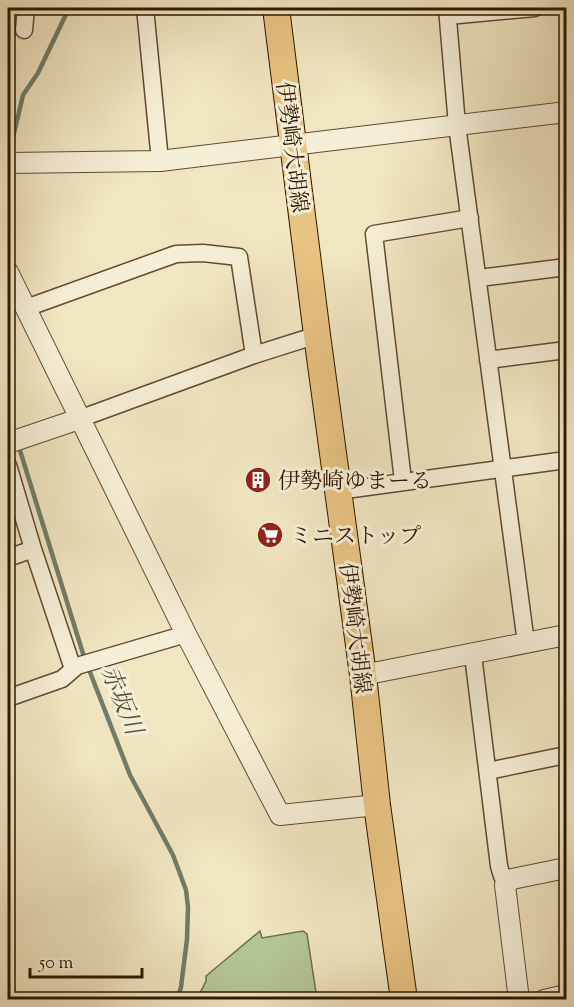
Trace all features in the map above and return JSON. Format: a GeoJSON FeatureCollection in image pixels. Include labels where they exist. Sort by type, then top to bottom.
{"type":"FeatureCollection","features":[{"type":"Feature","properties":{"kind":"main road","name":"伊勢崎大胡線"},"geometry":{"type":"LineString","coordinates":[[276,8],[316,335],[363,675],[377,805],[404,999]]}},
{"type":"Feature","properties":{"kind":"street"},"geometry":{"type":"LineString","coordinates":[[24,30],[26,8]]}},
{"type":"Feature","properties":{"kind":"street"},"geometry":{"type":"LineString","coordinates":[[145,8],[160,161]]}},
{"type":"Feature","properties":{"kind":"street"},"geometry":{"type":"LineString","coordinates":[[526,643],[501,468],[479,278],[458,125],[448,12],[535,8]]}},
{"type":"Feature","properties":{"kind":"street"},"geometry":{"type":"LineString","coordinates":[[13,163],[160,161],[567,111]]}},
{"type":"Feature","properties":{"kind":"street"},"geometry":{"type":"LineString","coordinates":[[403,481],[374,234],[470,219]]}},
{"type":"Feature","properties":{"kind":"street"},"geometry":{"type":"LineString","coordinates":[[26,308],[176,254],[203,253],[239,257],[254,355]]}},
{"type":"Feature","properties":{"kind":"street"},"geometry":{"type":"LineString","coordinates":[[479,278],[567,267]]}},
{"type":"Feature","properties":{"kind":"street"},"geometry":{"type":"LineString","coordinates":[[8,272],[186,633],[280,815],[377,805]]}},
{"type":"Feature","properties":{"kind":"street"},"geometry":{"type":"LineString","coordinates":[[8,443],[316,335]]}},
{"type":"Feature","properties":{"kind":"street"},"geometry":{"type":"LineString","coordinates":[[488,360],[567,350]]}},
{"type":"Feature","properties":{"kind":"street"},"geometry":{"type":"LineString","coordinates":[[338,491],[567,460]]}},
{"type":"Feature","properties":{"kind":"street"},"geometry":{"type":"LineString","coordinates":[[8,465],[73,669]]}},
{"type":"Feature","properties":{"kind":"street"},"geometry":{"type":"LineString","coordinates":[[8,558],[33,549]]}},
{"type":"Feature","properties":{"kind":"street"},"geometry":{"type":"LineString","coordinates":[[8,698],[62,679],[73,669],[98,659],[186,633]]}},
{"type":"Feature","properties":{"kind":"street"},"geometry":{"type":"LineString","coordinates":[[363,675],[567,635]]}},
{"type":"Feature","properties":{"kind":"street"},"geometry":{"type":"LineString","coordinates":[[473,655],[500,866],[502,876],[507,882]]}},
{"type":"Feature","properties":{"kind":"street"},"geometry":{"type":"LineString","coordinates":[[488,771],[567,755]]}},
{"type":"Feature","properties":{"kind":"street"},"geometry":{"type":"LineString","coordinates":[[519,999],[505,893],[507,882],[567,868]]}},
{"type":"Feature","properties":{"kind":"street"},"geometry":{"type":"LineString","coordinates":[[544,999],[567,995]]}},
{"type":"Feature","properties":{"kind":"green space"},"geometry":{"type":"Polygon","coordinates":[[[260,931],[262,938],[303,931],[307,934],[317,999],[197,999],[206,981],[206,976],[260,931]]]}},
{"type":"Feature","properties":{"kind":"waterway","name":"赤坂川"},"geometry":{"type":"LineString","coordinates":[[8,159],[23,95],[38,73],[69,8]]}},
{"type":"Feature","properties":{"kind":"waterway","name":"赤坂川"},"geometry":{"type":"LineString","coordinates":[[8,413],[15,436]]}},
{"type":"Feature","properties":{"kind":"waterway","name":"赤坂川"},"geometry":{"type":"LineString","coordinates":[[18,444],[85,660]]}},
{"type":"Feature","properties":{"kind":"waterway","name":"赤坂川"},"geometry":{"type":"LineString","coordinates":[[88,667],[130,775],[173,855],[186,890],[187,939],[181,987],[177,1000]]}},
{"type":"Feature","properties":{"kind":"place","name":"伊勢崎ゆまーる"},"geometry":{"type":"Point","coordinates":[258,480]}},
{"type":"Feature","properties":{"kind":"place","name":"ミニストップ"},"geometry":{"type":"Point","coordinates":[270,535]}}]}
